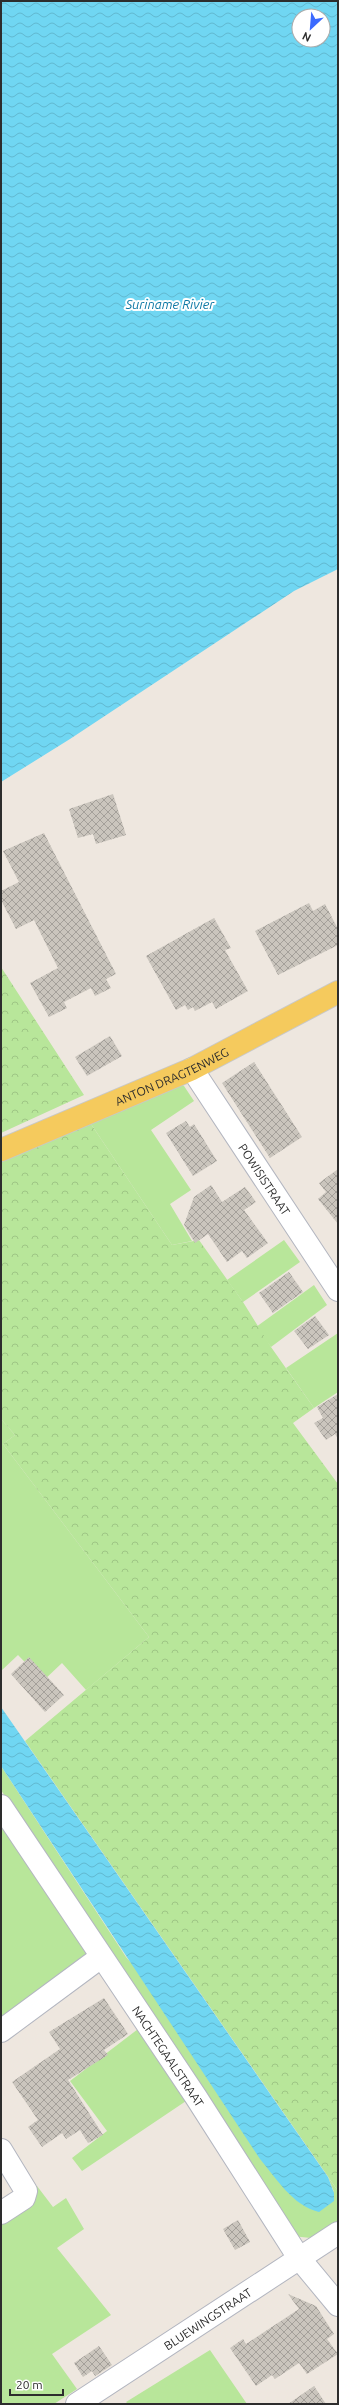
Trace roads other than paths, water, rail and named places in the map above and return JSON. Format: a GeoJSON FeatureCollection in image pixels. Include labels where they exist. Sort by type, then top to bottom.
{"type":"FeatureCollection","features":[{"type":"Feature","properties":{"kind":"main road","name":"ANTON DRAGTENWEG"},"geometry":{"type":"LineString","coordinates":[[1,1150],[192,1069],[338,992]]}},
{"type":"Feature","properties":{"kind":"street","name":"POWISISTRAAT"},"geometry":{"type":"LineString","coordinates":[[192,1069],[338,1290]]}},
{"type":"Feature","properties":{"kind":"street","name":"NACHTEGAALSTRAAT"},"geometry":{"type":"LineString","coordinates":[[1,1806],[196,2097],[299,2258],[338,2305]]}},
{"type":"Feature","properties":{"kind":"street"},"geometry":{"type":"LineString","coordinates":[[1,2031],[101,1957]]}},
{"type":"Feature","properties":{"kind":"street"},"geometry":{"type":"LineString","coordinates":[[1,2150],[26,2191],[24,2198],[1,2213]]}},
{"type":"Feature","properties":{"kind":"street","name":"BLUEWINGSTRAAT"},"geometry":{"type":"LineString","coordinates":[[76,2404],[338,2233]]}},
{"type":"Feature","properties":{"kind":"water","name":"Suriname Rivier"},"geometry":{"type":"Polygon","coordinates":[[[1,1],[338,1],[338,569],[294,591],[70,739],[1,782],[1,1]]]}},
{"type":"Feature","properties":{"kind":"water"},"geometry":{"type":"Polygon","coordinates":[[[1,1707],[328,2177],[334,2193],[334,2201],[319,2212],[310,2209],[293,2198],[260,2159],[1,1766],[1,1707]]]}}]}
